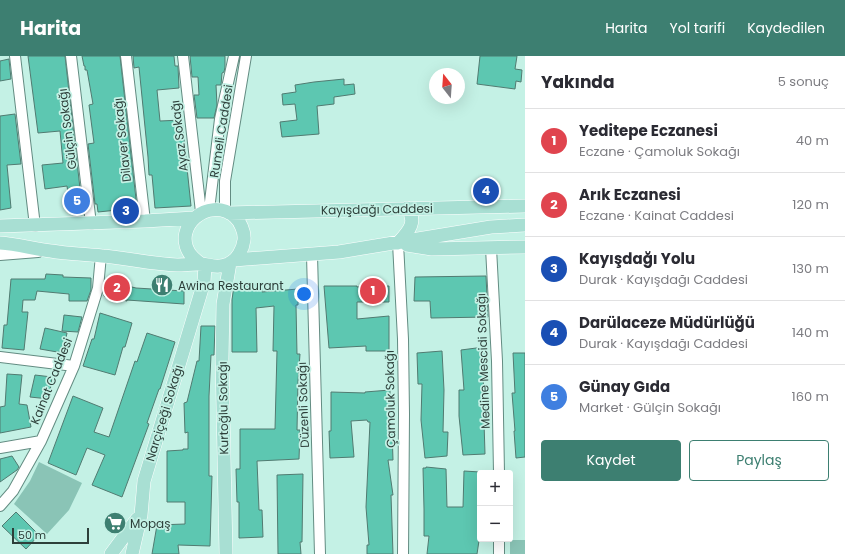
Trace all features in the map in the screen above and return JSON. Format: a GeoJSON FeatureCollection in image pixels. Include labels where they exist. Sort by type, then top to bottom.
{"type":"FeatureCollection","features":[{"type":"Feature","properties":{"kind":"main road","name":"Kayışdağı Caddesi"},"geometry":{"type":"LineString","coordinates":[[0,226],[144,221],[201,213],[227,212],[525,206]]}},
{"type":"Feature","properties":{"kind":"main road"},"geometry":{"type":"LineString","coordinates":[[398,243],[410,228],[412,221],[412,214],[407,208]]}},
{"type":"Feature","properties":{"kind":"main road"},"geometry":{"type":"LineString","coordinates":[[0,243],[52,251],[101,255],[177,265],[203,265],[218,267],[232,261],[240,254],[243,246],[244,237],[242,228],[234,216],[227,212]]}},
{"type":"Feature","properties":{"kind":"main road"},"geometry":{"type":"LineString","coordinates":[[201,213],[189,225],[186,234],[186,244],[190,253],[203,265]]}},
{"type":"Feature","properties":{"kind":"main road"},"geometry":{"type":"LineString","coordinates":[[232,261],[312,255],[398,243],[491,227],[525,225]]}},
{"type":"Feature","properties":{"kind":"main road"},"geometry":{"type":"LineString","coordinates":[[398,243],[432,249],[525,247]]}},
{"type":"Feature","properties":{"kind":"main road","name":"Kurtoğlu Sokağı"},"geometry":{"type":"LineString","coordinates":[[226,554],[222,351],[223,304],[232,261]]}},
{"type":"Feature","properties":{"kind":"main road","name":"Narçiçeği Sokağı"},"geometry":{"type":"LineString","coordinates":[[132,554],[141,514],[144,481],[204,282],[203,265]]}},
{"type":"Feature","properties":{"kind":"main road"},"geometry":{"type":"LineString","coordinates":[[111,554],[141,514]]}},
{"type":"Feature","properties":{"kind":"street"},"geometry":{"type":"LineString","coordinates":[[15,56],[34,226]]}},
{"type":"Feature","properties":{"kind":"street","name":"Gülçin Sokağı"},"geometry":{"type":"LineString","coordinates":[[71,56],[90,224]]}},
{"type":"Feature","properties":{"kind":"street","name":"Dilaver Sokağı"},"geometry":{"type":"LineString","coordinates":[[126,56],[144,221]]}},
{"type":"Feature","properties":{"kind":"street","name":"Ayaz Sokağı"},"geometry":{"type":"LineString","coordinates":[[183,56],[201,213]]}},
{"type":"Feature","properties":{"kind":"street","name":"Rumeli Caddesi"},"geometry":{"type":"LineString","coordinates":[[201,213],[234,56]]}},
{"type":"Feature","properties":{"kind":"street","name":"Rumeli Caddesi"},"geometry":{"type":"LineString","coordinates":[[227,212],[225,181],[246,56]]}},
{"type":"Feature","properties":{"kind":"street","name":"Çamoluk Sokağı"},"geometry":{"type":"LineString","coordinates":[[398,243],[404,406],[403,554]]}},
{"type":"Feature","properties":{"kind":"street","name":"Medine Mescidi Sokağı"},"geometry":{"type":"LineString","coordinates":[[491,248],[497,361],[499,470]]}},
{"type":"Feature","properties":{"kind":"street"},"geometry":{"type":"LineString","coordinates":[[0,255],[52,251]]}},
{"type":"Feature","properties":{"kind":"street","name":"Kainat Caddesi"},"geometry":{"type":"LineString","coordinates":[[0,506],[13,492],[41,441],[74,366],[98,288],[101,255]]}},
{"type":"Feature","properties":{"kind":"street","name":"Düzenli Sokağı"},"geometry":{"type":"LineString","coordinates":[[312,255],[320,554]]}},
{"type":"Feature","properties":{"kind":"street"},"geometry":{"type":"LineString","coordinates":[[0,356],[74,366]]}},
{"type":"Feature","properties":{"kind":"street"},"geometry":{"type":"LineString","coordinates":[[0,448],[41,441]]}},
{"type":"Feature","properties":{"kind":"street"},"geometry":{"type":"LineString","coordinates":[[499,542],[499,554]]}},
{"type":"Feature","properties":{"kind":"green space"},"geometry":{"type":"Polygon","coordinates":[[[39,462],[82,483],[69,510],[47,534],[14,504],[30,481],[39,462]]]}},
{"type":"Feature","properties":{"kind":"green space"},"geometry":{"type":"Polygon","coordinates":[[[513,540],[525,540],[525,554],[510,554],[510,542],[513,542],[513,540]]]}},
{"type":"Feature","properties":{"kind":"building"},"geometry":{"type":"Polygon","coordinates":[[[28,56],[65,56],[82,206],[70,207],[67,186],[45,189],[42,165],[63,163],[60,131],[38,133],[28,56]]]}},
{"type":"Feature","properties":{"kind":"building"},"geometry":{"type":"Polygon","coordinates":[[[82,56],[120,56],[137,208],[98,212],[97,204],[95,204],[88,144],[94,143],[89,105],[93,104],[87,70],[85,70],[82,56]]]}},
{"type":"Feature","properties":{"kind":"building"},"geometry":{"type":"Polygon","coordinates":[[[133,56],[174,56],[175,66],[178,66],[179,88],[157,90],[160,121],[182,120],[191,206],[155,208],[152,175],[149,175],[139,67],[134,68],[133,56]]]}},
{"type":"Feature","properties":{"kind":"building"},"geometry":{"type":"Polygon","coordinates":[[[190,56],[225,56],[225,67],[224,72],[222,73],[221,85],[216,85],[217,105],[214,118],[197,118],[194,95],[199,95],[198,77],[192,77],[190,56]]]}},
{"type":"Feature","properties":{"kind":"building"},"geometry":{"type":"Polygon","coordinates":[[[480,56],[517,56],[515,69],[522,70],[521,82],[516,81],[515,89],[477,84],[480,56]]]}},
{"type":"Feature","properties":{"kind":"building"},"geometry":{"type":"Polygon","coordinates":[[[9,59],[11,79],[0,81],[0,61],[9,59]]]}},
{"type":"Feature","properties":{"kind":"building"},"geometry":{"type":"Polygon","coordinates":[[[344,79],[344,85],[354,84],[355,94],[334,97],[334,104],[317,106],[319,134],[282,137],[280,122],[297,120],[295,104],[283,105],[282,94],[296,92],[295,85],[344,79]]]}},
{"type":"Feature","properties":{"kind":"building"},"geometry":{"type":"Polygon","coordinates":[[[15,114],[21,164],[7,165],[11,208],[0,210],[0,116],[15,114]]]}},
{"type":"Feature","properties":{"kind":"building"},"geometry":{"type":"Polygon","coordinates":[[[46,274],[63,275],[63,277],[91,278],[91,290],[87,301],[69,301],[69,294],[37,291],[35,300],[23,300],[22,312],[28,312],[24,350],[2,348],[4,325],[7,325],[11,279],[45,279],[46,274]]]}},
{"type":"Feature","properties":{"kind":"building"},"geometry":{"type":"Polygon","coordinates":[[[486,276],[488,317],[431,318],[430,301],[414,301],[415,277],[486,276]]]}},
{"type":"Feature","properties":{"kind":"building"},"geometry":{"type":"Polygon","coordinates":[[[107,281],[136,288],[184,291],[184,304],[127,301],[104,296],[107,281]]]}},
{"type":"Feature","properties":{"kind":"building"},"geometry":{"type":"Polygon","coordinates":[[[262,284],[262,292],[298,289],[298,305],[296,305],[297,354],[300,354],[297,430],[300,430],[299,459],[257,461],[259,510],[262,510],[263,537],[239,538],[239,502],[237,502],[236,469],[240,469],[240,429],[275,429],[277,351],[273,351],[274,306],[256,308],[257,352],[232,352],[232,300],[234,285],[262,284]]]}},
{"type":"Feature","properties":{"kind":"building"},"geometry":{"type":"Polygon","coordinates":[[[324,286],[389,286],[389,302],[357,302],[357,319],[389,316],[389,351],[366,351],[366,346],[329,348],[324,286]]]}},
{"type":"Feature","properties":{"kind":"building"},"geometry":{"type":"Polygon","coordinates":[[[100,313],[132,323],[115,375],[83,366],[92,339],[94,339],[100,313]]]}},
{"type":"Feature","properties":{"kind":"building"},"geometry":{"type":"Polygon","coordinates":[[[64,315],[82,317],[78,332],[62,331],[64,315]]]}},
{"type":"Feature","properties":{"kind":"building"},"geometry":{"type":"Polygon","coordinates":[[[201,326],[215,326],[214,355],[211,355],[209,396],[209,476],[212,476],[210,546],[178,545],[179,554],[152,554],[157,525],[185,524],[185,502],[167,502],[167,451],[188,449],[188,432],[185,433],[184,403],[187,402],[197,361],[199,361],[201,326]]]}},
{"type":"Feature","properties":{"kind":"building"},"geometry":{"type":"Polygon","coordinates":[[[45,328],[67,333],[63,353],[40,349],[45,328]]]}},
{"type":"Feature","properties":{"kind":"building"},"geometry":{"type":"Polygon","coordinates":[[[147,333],[175,342],[147,423],[149,424],[122,497],[92,485],[105,455],[87,448],[76,475],[48,463],[73,396],[103,408],[94,432],[109,437],[135,361],[137,362],[147,333]]]}},
{"type":"Feature","properties":{"kind":"building"},"geometry":{"type":"Polygon","coordinates":[[[484,347],[486,378],[483,378],[486,422],[484,422],[485,454],[463,455],[459,416],[459,390],[464,390],[461,350],[484,347]]]}},
{"type":"Feature","properties":{"kind":"building"},"geometry":{"type":"Polygon","coordinates":[[[442,351],[444,390],[443,432],[448,432],[447,456],[425,458],[421,420],[422,384],[418,384],[417,353],[442,351]]]}},
{"type":"Feature","properties":{"kind":"building"},"geometry":{"type":"Polygon","coordinates":[[[513,353],[525,353],[525,457],[516,458],[512,393],[515,393],[513,353]]]}},
{"type":"Feature","properties":{"kind":"building"},"geometry":{"type":"Polygon","coordinates":[[[7,374],[22,375],[19,404],[27,405],[31,427],[0,433],[0,407],[5,406],[7,374]]]}},
{"type":"Feature","properties":{"kind":"building"},"geometry":{"type":"Polygon","coordinates":[[[35,375],[52,377],[49,399],[30,397],[35,375]]]}},
{"type":"Feature","properties":{"kind":"building"},"geometry":{"type":"Polygon","coordinates":[[[390,390],[390,431],[392,431],[393,460],[388,460],[393,495],[391,495],[393,554],[367,554],[367,545],[369,545],[366,507],[370,422],[367,420],[351,421],[354,457],[330,458],[329,431],[331,431],[331,392],[365,393],[390,390]]]}},
{"type":"Feature","properties":{"kind":"building"},"geometry":{"type":"Polygon","coordinates":[[[12,456],[19,467],[0,482],[0,459],[12,456]]]}},
{"type":"Feature","properties":{"kind":"building"},"geometry":{"type":"Polygon","coordinates":[[[423,468],[446,469],[447,507],[463,507],[464,471],[477,472],[477,542],[479,542],[477,554],[427,554],[429,536],[424,536],[423,468]]]}},
{"type":"Feature","properties":{"kind":"building"},"geometry":{"type":"Polygon","coordinates":[[[303,474],[302,542],[300,542],[301,554],[278,554],[277,475],[303,474]]]}},
{"type":"Feature","properties":{"kind":"building"},"geometry":{"type":"Polygon","coordinates":[[[16,512],[39,535],[26,549],[2,526],[16,512]]]}},
{"type":"Feature","properties":{"kind":"place","name":"Darülaceze Müdürlüğü"},"geometry":{"type":"Point","coordinates":[486,191]}},
{"type":"Feature","properties":{"kind":"place","name":"Günay Gıda"},"geometry":{"type":"Point","coordinates":[77,201]}},
{"type":"Feature","properties":{"kind":"place","name":"Kayışdağı Yolu"},"geometry":{"type":"Point","coordinates":[126,211]}},
{"type":"Feature","properties":{"kind":"place","name":"Awina Restaurant"},"geometry":{"type":"Point","coordinates":[162,285]}},
{"type":"Feature","properties":{"kind":"place","name":"Arık Eczanesi"},"geometry":{"type":"Point","coordinates":[117,288]}},
{"type":"Feature","properties":{"kind":"place","name":"Yeditepe Eczanesi"},"geometry":{"type":"Point","coordinates":[373,291]}},
{"type":"Feature","properties":{"kind":"place","name":"Mopaş"},"geometry":{"type":"Point","coordinates":[115,523]}}]}
